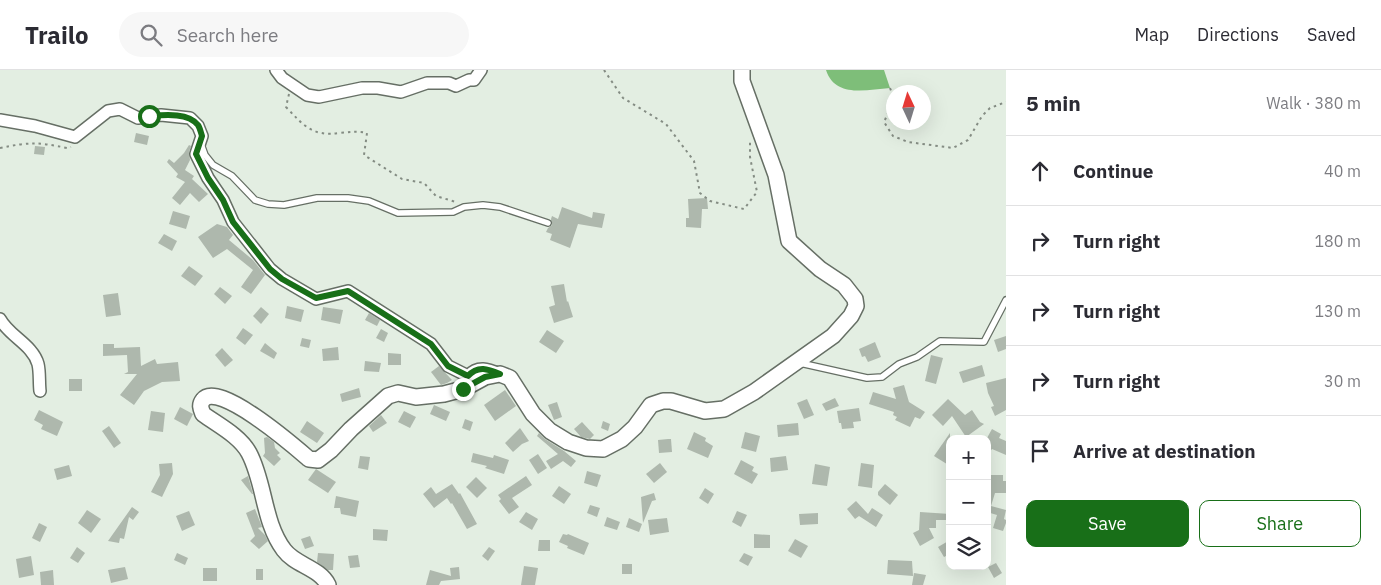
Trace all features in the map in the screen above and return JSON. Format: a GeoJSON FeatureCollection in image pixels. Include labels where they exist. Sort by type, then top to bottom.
{"type":"FeatureCollection","features":[{"type":"Feature","properties":{"kind":"street"},"geometry":{"type":"LineString","coordinates":[[276,70],[282,78],[307,95],[319,97],[362,88],[401,92],[426,83],[449,83],[456,86],[469,80],[474,80],[480,70]]}},
{"type":"Feature","properties":{"kind":"street"},"geometry":{"type":"LineString","coordinates":[[0,120],[35,126],[75,137],[108,111],[120,109],[138,118],[161,115],[190,118],[198,126],[202,136],[196,154],[208,178],[223,200],[233,222],[270,269],[282,279],[316,298],[348,291],[431,344],[448,366],[468,376],[473,371],[485,368],[510,378],[533,414],[550,431],[568,442],[595,450],[603,449],[622,439],[635,427],[651,405],[663,401],[671,401],[705,411],[724,409],[754,392],[833,336],[856,306],[855,299],[844,285],[820,269],[789,242],[776,175],[742,81],[742,70]]}},
{"type":"Feature","properties":{"kind":"street"},"geometry":{"type":"LineString","coordinates":[[0,319],[5,328],[33,353],[38,363],[40,392]]}},
{"type":"Feature","properties":{"kind":"street"},"geometry":{"type":"LineString","coordinates":[[328,585],[319,574],[304,566],[284,551],[269,520],[249,454],[241,442],[203,414],[200,407],[201,401],[207,396],[215,395],[254,414],[309,459],[318,460],[388,396],[398,392],[416,397],[444,394],[463,389],[485,377],[500,374]]}},
{"type":"Feature","properties":{"kind":"lane"},"geometry":{"type":"LineString","coordinates":[[200,140],[205,155],[213,165],[232,176],[255,200],[268,204],[284,205],[317,198],[348,198],[369,201],[398,213],[453,212],[464,207],[483,205],[500,207],[548,223]]}},
{"type":"Feature","properties":{"kind":"lane"},"geometry":{"type":"LineString","coordinates":[[798,362],[866,378],[882,377],[898,364],[917,357],[940,342],[984,342],[1006,300]]}},
{"type":"Feature","properties":{"kind":"path"},"geometry":{"type":"LineString","coordinates":[[604,70],[623,98],[666,124],[694,161],[700,193],[710,201],[744,208],[756,192],[750,157],[750,133]]}},
{"type":"Feature","properties":{"kind":"path"},"geometry":{"type":"LineString","coordinates":[[291,84],[286,107],[303,126],[318,133],[337,134],[356,131],[367,133],[364,156],[402,179],[424,183],[436,196],[466,205],[464,207]]}},
{"type":"Feature","properties":{"kind":"path"},"geometry":{"type":"LineString","coordinates":[[889,130],[893,136],[908,142],[953,148],[968,140],[982,116],[990,108],[1006,102]]}},
{"type":"Feature","properties":{"kind":"path"},"geometry":{"type":"LineString","coordinates":[[0,148],[41,142],[67,148],[72,146],[75,137]]}},
{"type":"Feature","properties":{"kind":"green space"},"geometry":{"type":"Polygon","coordinates":[[[826,70],[884,70],[889,85],[886,85],[886,88],[852,90],[836,85],[830,79],[826,70]]]}},
{"type":"Feature","properties":{"kind":"building"},"geometry":{"type":"Polygon","coordinates":[[[136,133],[149,136],[147,145],[134,142],[136,133]]]}},
{"type":"Feature","properties":{"kind":"building"},"geometry":{"type":"Polygon","coordinates":[[[189,145],[191,146],[189,152],[190,160],[185,170],[194,176],[192,179],[208,194],[199,202],[190,193],[180,205],[172,198],[185,182],[176,177],[178,174],[167,162],[169,159],[174,163],[189,145]]]}},
{"type":"Feature","properties":{"kind":"building"},"geometry":{"type":"Polygon","coordinates":[[[35,146],[45,147],[44,155],[34,154],[35,146]]]}},
{"type":"Feature","properties":{"kind":"building"},"geometry":{"type":"Polygon","coordinates":[[[707,198],[708,209],[702,209],[701,228],[686,227],[686,218],[689,218],[688,199],[707,198]]]}},
{"type":"Feature","properties":{"kind":"building"},"geometry":{"type":"Polygon","coordinates":[[[562,207],[592,218],[593,212],[605,214],[602,228],[578,224],[570,248],[550,240],[552,234],[546,232],[552,225],[552,216],[558,219],[562,207]]]}},
{"type":"Feature","properties":{"kind":"building"},"geometry":{"type":"Polygon","coordinates":[[[173,211],[190,216],[186,229],[169,224],[173,211]]]}},
{"type":"Feature","properties":{"kind":"building"},"geometry":{"type":"Polygon","coordinates":[[[217,224],[227,227],[233,235],[229,240],[253,260],[265,275],[251,294],[241,287],[253,270],[227,249],[213,258],[198,237],[217,224]]]}},
{"type":"Feature","properties":{"kind":"building"},"geometry":{"type":"Polygon","coordinates":[[[164,234],[177,241],[172,251],[158,243],[164,234]]]}},
{"type":"Feature","properties":{"kind":"building"},"geometry":{"type":"Polygon","coordinates":[[[189,266],[203,276],[195,286],[181,276],[189,266]]]}},
{"type":"Feature","properties":{"kind":"building"},"geometry":{"type":"Polygon","coordinates":[[[564,284],[567,302],[573,317],[554,323],[549,307],[555,305],[551,286],[564,284]]]}},
{"type":"Feature","properties":{"kind":"building"},"geometry":{"type":"Polygon","coordinates":[[[220,287],[232,296],[225,304],[214,294],[220,287]]]}},
{"type":"Feature","properties":{"kind":"building"},"geometry":{"type":"Polygon","coordinates":[[[118,293],[121,315],[106,317],[103,295],[118,293]]]}},
{"type":"Feature","properties":{"kind":"building"},"geometry":{"type":"Polygon","coordinates":[[[287,306],[304,310],[301,322],[285,318],[287,306]]]}},
{"type":"Feature","properties":{"kind":"building"},"geometry":{"type":"Polygon","coordinates":[[[261,307],[269,314],[261,324],[253,316],[261,307]]]}},
{"type":"Feature","properties":{"kind":"building"},"geometry":{"type":"Polygon","coordinates":[[[323,307],[343,310],[340,324],[321,320],[323,307]]]}},
{"type":"Feature","properties":{"kind":"building"},"geometry":{"type":"Polygon","coordinates":[[[369,313],[380,320],[377,326],[365,320],[369,313]]]}},
{"type":"Feature","properties":{"kind":"building"},"geometry":{"type":"Polygon","coordinates":[[[243,328],[253,335],[245,345],[236,338],[243,328]]]}},
{"type":"Feature","properties":{"kind":"building"},"geometry":{"type":"Polygon","coordinates":[[[381,329],[388,333],[384,342],[376,338],[381,329]]]}},
{"type":"Feature","properties":{"kind":"building"},"geometry":{"type":"Polygon","coordinates":[[[547,330],[564,341],[556,353],[539,342],[547,330]]]}},
{"type":"Feature","properties":{"kind":"building"},"geometry":{"type":"Polygon","coordinates":[[[1006,336],[1006,349],[998,352],[994,340],[1006,336]]]}},
{"type":"Feature","properties":{"kind":"building"},"geometry":{"type":"Polygon","coordinates":[[[302,338],[311,340],[309,348],[300,346],[302,338]]]}},
{"type":"Feature","properties":{"kind":"building"},"geometry":{"type":"Polygon","coordinates":[[[875,342],[881,357],[868,362],[865,356],[862,357],[859,349],[875,342]]]}},
{"type":"Feature","properties":{"kind":"building"},"geometry":{"type":"Polygon","coordinates":[[[265,343],[277,353],[274,359],[260,351],[265,343]]]}},
{"type":"Feature","properties":{"kind":"building"},"geometry":{"type":"Polygon","coordinates":[[[103,344],[114,344],[114,348],[140,347],[141,366],[155,359],[157,364],[178,362],[180,381],[162,382],[144,391],[134,405],[120,395],[137,374],[124,374],[128,372],[127,355],[103,356],[103,344]]]}},
{"type":"Feature","properties":{"kind":"building"},"geometry":{"type":"Polygon","coordinates":[[[338,347],[339,360],[323,361],[322,349],[338,347]]]}},
{"type":"Feature","properties":{"kind":"building"},"geometry":{"type":"Polygon","coordinates":[[[222,348],[233,360],[225,367],[215,355],[222,348]]]}},
{"type":"Feature","properties":{"kind":"building"},"geometry":{"type":"Polygon","coordinates":[[[388,353],[401,354],[401,365],[388,365],[388,353]]]}},
{"type":"Feature","properties":{"kind":"building"},"geometry":{"type":"Polygon","coordinates":[[[931,355],[943,358],[936,384],[925,381],[931,355]]]}},
{"type":"Feature","properties":{"kind":"building"},"geometry":{"type":"Polygon","coordinates":[[[365,361],[381,363],[379,372],[364,371],[365,361]]]}},
{"type":"Feature","properties":{"kind":"building"},"geometry":{"type":"Polygon","coordinates":[[[982,365],[985,376],[963,383],[959,372],[982,365]]]}},
{"type":"Feature","properties":{"kind":"building"},"geometry":{"type":"Polygon","coordinates":[[[439,366],[452,380],[441,385],[431,372],[439,366]]]}},
{"type":"Feature","properties":{"kind":"building"},"geometry":{"type":"Polygon","coordinates":[[[1006,378],[1006,410],[995,416],[991,407],[994,406],[986,383],[1006,378]]]}},
{"type":"Feature","properties":{"kind":"building"},"geometry":{"type":"Polygon","coordinates":[[[69,379],[82,379],[82,391],[69,391],[69,379]]]}},
{"type":"Feature","properties":{"kind":"building"},"geometry":{"type":"Polygon","coordinates":[[[904,385],[909,402],[925,412],[920,419],[915,417],[910,427],[895,420],[897,417],[893,415],[894,412],[869,404],[873,392],[896,399],[893,388],[904,385]]]}},
{"type":"Feature","properties":{"kind":"building"},"geometry":{"type":"Polygon","coordinates":[[[359,388],[361,397],[342,402],[340,394],[359,388]]]}},
{"type":"Feature","properties":{"kind":"building"},"geometry":{"type":"Polygon","coordinates":[[[505,390],[516,406],[495,421],[484,405],[505,390]]]}},
{"type":"Feature","properties":{"kind":"building"},"geometry":{"type":"Polygon","coordinates":[[[835,398],[839,406],[826,411],[822,404],[835,398]]]}},
{"type":"Feature","properties":{"kind":"building"},"geometry":{"type":"Polygon","coordinates":[[[807,399],[814,415],[804,419],[797,403],[807,399]]]}},
{"type":"Feature","properties":{"kind":"building"},"geometry":{"type":"Polygon","coordinates":[[[948,399],[965,415],[972,410],[980,422],[984,424],[969,435],[965,435],[952,416],[943,426],[932,415],[948,399]]]}},
{"type":"Feature","properties":{"kind":"building"},"geometry":{"type":"Polygon","coordinates":[[[557,402],[562,417],[554,420],[548,405],[557,402]]]}},
{"type":"Feature","properties":{"kind":"building"},"geometry":{"type":"Polygon","coordinates":[[[434,405],[450,412],[446,421],[430,414],[434,405]]]}},
{"type":"Feature","properties":{"kind":"building"},"geometry":{"type":"Polygon","coordinates":[[[180,407],[193,414],[187,426],[174,419],[180,407]]]}},
{"type":"Feature","properties":{"kind":"building"},"geometry":{"type":"Polygon","coordinates":[[[859,408],[861,421],[853,422],[854,428],[842,429],[837,411],[859,408]]]}},
{"type":"Feature","properties":{"kind":"building"},"geometry":{"type":"Polygon","coordinates":[[[39,410],[63,422],[57,436],[41,429],[43,425],[34,420],[39,410]]]}},
{"type":"Feature","properties":{"kind":"building"},"geometry":{"type":"Polygon","coordinates":[[[151,411],[165,413],[163,432],[148,430],[151,411]]]}},
{"type":"Feature","properties":{"kind":"building"},"geometry":{"type":"Polygon","coordinates":[[[404,411],[416,417],[410,428],[398,422],[404,411]]]}},
{"type":"Feature","properties":{"kind":"building"},"geometry":{"type":"Polygon","coordinates":[[[381,415],[387,423],[373,432],[369,426],[381,415]]]}},
{"type":"Feature","properties":{"kind":"building"},"geometry":{"type":"Polygon","coordinates":[[[465,419],[473,422],[470,431],[462,428],[465,419]]]}},
{"type":"Feature","properties":{"kind":"building"},"geometry":{"type":"Polygon","coordinates":[[[307,421],[324,433],[317,443],[300,432],[307,421]]]}},
{"type":"Feature","properties":{"kind":"building"},"geometry":{"type":"Polygon","coordinates":[[[603,421],[610,424],[608,431],[601,428],[603,421]]]}},
{"type":"Feature","properties":{"kind":"building"},"geometry":{"type":"Polygon","coordinates":[[[582,422],[594,435],[590,439],[581,437],[574,429],[582,422]]]}},
{"type":"Feature","properties":{"kind":"building"},"geometry":{"type":"Polygon","coordinates":[[[798,423],[799,435],[778,437],[777,425],[798,423]]]}},
{"type":"Feature","properties":{"kind":"building"},"geometry":{"type":"Polygon","coordinates":[[[109,426],[121,443],[114,448],[102,431],[109,426]]]}},
{"type":"Feature","properties":{"kind":"building"},"geometry":{"type":"Polygon","coordinates":[[[520,428],[529,441],[513,452],[505,443],[520,428]]]}},
{"type":"Feature","properties":{"kind":"building"},"geometry":{"type":"Polygon","coordinates":[[[992,429],[1001,434],[999,438],[1006,441],[1006,455],[992,449],[991,450],[991,435],[989,435],[992,429]]]}},
{"type":"Feature","properties":{"kind":"building"},"geometry":{"type":"Polygon","coordinates":[[[694,432],[706,438],[705,441],[713,446],[708,458],[687,449],[694,432]]]}},
{"type":"Feature","properties":{"kind":"building"},"geometry":{"type":"Polygon","coordinates":[[[745,432],[760,436],[756,452],[741,448],[745,432]]]}},
{"type":"Feature","properties":{"kind":"building"},"geometry":{"type":"Polygon","coordinates":[[[539,433],[576,461],[571,467],[563,461],[551,469],[546,461],[558,454],[537,436],[539,433]]]}},
{"type":"Feature","properties":{"kind":"building"},"geometry":{"type":"Polygon","coordinates":[[[267,437],[274,442],[275,448],[280,453],[277,455],[281,459],[274,466],[263,456],[265,453],[264,438],[267,437]]]}},
{"type":"Feature","properties":{"kind":"building"},"geometry":{"type":"Polygon","coordinates":[[[671,439],[672,452],[659,453],[658,440],[671,439]]]}},
{"type":"Feature","properties":{"kind":"building"},"geometry":{"type":"Polygon","coordinates":[[[946,439],[946,464],[934,456],[946,439]]]}},
{"type":"Feature","properties":{"kind":"building"},"geometry":{"type":"Polygon","coordinates":[[[473,453],[493,458],[494,455],[509,460],[504,474],[485,468],[487,466],[471,462],[473,453]]]}},
{"type":"Feature","properties":{"kind":"building"},"geometry":{"type":"Polygon","coordinates":[[[538,454],[547,468],[538,474],[529,460],[538,454]]]}},
{"type":"Feature","properties":{"kind":"building"},"geometry":{"type":"Polygon","coordinates":[[[360,456],[370,457],[368,470],[358,468],[360,456]]]}},
{"type":"Feature","properties":{"kind":"building"},"geometry":{"type":"Polygon","coordinates":[[[786,456],[788,470],[771,472],[770,458],[786,456]]]}},
{"type":"Feature","properties":{"kind":"building"},"geometry":{"type":"Polygon","coordinates":[[[741,460],[754,467],[752,471],[758,474],[752,484],[734,474],[741,460]]]}},
{"type":"Feature","properties":{"kind":"building"},"geometry":{"type":"Polygon","coordinates":[[[172,463],[173,474],[162,497],[151,492],[160,475],[159,464],[172,463]]]}},
{"type":"Feature","properties":{"kind":"building"},"geometry":{"type":"Polygon","coordinates":[[[660,463],[667,472],[654,483],[646,474],[660,463]]]}},
{"type":"Feature","properties":{"kind":"building"},"geometry":{"type":"Polygon","coordinates":[[[861,463],[874,465],[872,488],[858,486],[861,463]]]}},
{"type":"Feature","properties":{"kind":"building"},"geometry":{"type":"Polygon","coordinates":[[[815,464],[830,467],[827,486],[812,484],[815,464]]]}},
{"type":"Feature","properties":{"kind":"building"},"geometry":{"type":"Polygon","coordinates":[[[69,465],[72,476],[57,480],[54,469],[69,465]]]}},
{"type":"Feature","properties":{"kind":"building"},"geometry":{"type":"Polygon","coordinates":[[[316,469],[336,482],[328,493],[308,480],[316,469]]]}},
{"type":"Feature","properties":{"kind":"building"},"geometry":{"type":"Polygon","coordinates":[[[587,471],[601,475],[597,487],[584,483],[587,471]]]}},
{"type":"Feature","properties":{"kind":"building"},"geometry":{"type":"Polygon","coordinates":[[[991,475],[1003,475],[1003,481],[1006,481],[1006,493],[995,493],[991,506],[991,475]]]}},
{"type":"Feature","properties":{"kind":"building"},"geometry":{"type":"Polygon","coordinates":[[[248,476],[253,494],[241,480],[248,476]]]}},
{"type":"Feature","properties":{"kind":"building"},"geometry":{"type":"Polygon","coordinates":[[[526,476],[532,485],[512,498],[519,507],[509,514],[499,501],[501,499],[498,495],[526,476]]]}},
{"type":"Feature","properties":{"kind":"building"},"geometry":{"type":"Polygon","coordinates":[[[476,477],[487,488],[477,498],[466,487],[476,477]]]}},
{"type":"Feature","properties":{"kind":"building"},"geometry":{"type":"Polygon","coordinates":[[[452,484],[460,493],[477,524],[467,529],[447,498],[434,508],[423,494],[431,487],[436,494],[452,484]]]}},
{"type":"Feature","properties":{"kind":"building"},"geometry":{"type":"Polygon","coordinates":[[[885,484],[898,495],[890,505],[878,495],[878,492],[885,484]]]}},
{"type":"Feature","properties":{"kind":"building"},"geometry":{"type":"Polygon","coordinates":[[[559,486],[571,494],[564,504],[552,496],[559,486]]]}},
{"type":"Feature","properties":{"kind":"building"},"geometry":{"type":"Polygon","coordinates":[[[705,488],[714,494],[708,504],[699,498],[705,488]]]}},
{"type":"Feature","properties":{"kind":"building"},"geometry":{"type":"Polygon","coordinates":[[[654,493],[656,500],[652,501],[643,523],[641,497],[654,493]]]}},
{"type":"Feature","properties":{"kind":"building"},"geometry":{"type":"Polygon","coordinates":[[[336,496],[359,501],[356,517],[341,514],[340,508],[334,508],[336,496]]]}},
{"type":"Feature","properties":{"kind":"building"},"geometry":{"type":"Polygon","coordinates":[[[856,501],[868,514],[872,508],[883,515],[876,527],[859,516],[855,519],[847,509],[856,501]]]}},
{"type":"Feature","properties":{"kind":"building"},"geometry":{"type":"Polygon","coordinates":[[[590,505],[600,508],[597,517],[587,513],[590,505]]]}},
{"type":"Feature","properties":{"kind":"building"},"geometry":{"type":"Polygon","coordinates":[[[991,506],[1006,510],[1004,519],[1006,523],[1003,531],[993,528],[997,515],[991,513],[991,506]]]}},
{"type":"Feature","properties":{"kind":"building"},"geometry":{"type":"Polygon","coordinates":[[[132,507],[139,512],[133,520],[129,517],[124,539],[120,538],[119,543],[108,541],[132,507]]]}},
{"type":"Feature","properties":{"kind":"building"},"geometry":{"type":"Polygon","coordinates":[[[255,509],[262,527],[258,528],[268,541],[259,549],[250,541],[255,536],[246,513],[255,509]]]}},
{"type":"Feature","properties":{"kind":"building"},"geometry":{"type":"Polygon","coordinates":[[[87,510],[101,519],[91,533],[78,523],[87,510]]]}},
{"type":"Feature","properties":{"kind":"building"},"geometry":{"type":"Polygon","coordinates":[[[189,511],[195,525],[182,531],[176,516],[189,511]]]}},
{"type":"Feature","properties":{"kind":"building"},"geometry":{"type":"Polygon","coordinates":[[[737,511],[747,515],[741,527],[732,522],[737,511]]]}},
{"type":"Feature","properties":{"kind":"building"},"geometry":{"type":"Polygon","coordinates":[[[526,512],[538,519],[532,530],[519,522],[526,512]]]}},
{"type":"Feature","properties":{"kind":"building"},"geometry":{"type":"Polygon","coordinates":[[[920,512],[946,514],[946,520],[936,520],[936,528],[929,528],[934,538],[920,546],[913,533],[919,530],[920,512]]]}},
{"type":"Feature","properties":{"kind":"building"},"geometry":{"type":"Polygon","coordinates":[[[818,513],[818,524],[800,525],[799,514],[818,513]]]}},
{"type":"Feature","properties":{"kind":"building"},"geometry":{"type":"Polygon","coordinates":[[[607,517],[620,522],[617,530],[604,526],[607,517]]]}},
{"type":"Feature","properties":{"kind":"building"},"geometry":{"type":"Polygon","coordinates":[[[629,518],[642,524],[639,532],[626,527],[629,518]]]}},
{"type":"Feature","properties":{"kind":"building"},"geometry":{"type":"Polygon","coordinates":[[[667,518],[669,532],[650,535],[648,520],[667,518]]]}},
{"type":"Feature","properties":{"kind":"building"},"geometry":{"type":"Polygon","coordinates":[[[39,523],[47,527],[40,542],[32,538],[39,523]]]}},
{"type":"Feature","properties":{"kind":"building"},"geometry":{"type":"Polygon","coordinates":[[[373,529],[388,530],[387,541],[373,540],[373,529]]]}},
{"type":"Feature","properties":{"kind":"building"},"geometry":{"type":"Polygon","coordinates":[[[563,534],[568,534],[589,543],[584,555],[567,548],[568,546],[559,542],[563,534]]]}},
{"type":"Feature","properties":{"kind":"building"},"geometry":{"type":"Polygon","coordinates":[[[754,534],[770,535],[770,548],[754,548],[754,534]]]}},
{"type":"Feature","properties":{"kind":"building"},"geometry":{"type":"Polygon","coordinates":[[[310,536],[314,546],[305,549],[301,539],[310,536]]]}},
{"type":"Feature","properties":{"kind":"building"},"geometry":{"type":"Polygon","coordinates":[[[795,539],[808,546],[801,558],[788,551],[795,539]]]}},
{"type":"Feature","properties":{"kind":"building"},"geometry":{"type":"Polygon","coordinates":[[[539,540],[550,540],[550,551],[538,551],[539,540]]]}},
{"type":"Feature","properties":{"kind":"building"},"geometry":{"type":"Polygon","coordinates":[[[946,542],[946,556],[944,557],[938,547],[946,542]]]}},
{"type":"Feature","properties":{"kind":"building"},"geometry":{"type":"Polygon","coordinates":[[[77,547],[85,553],[78,563],[70,558],[77,547]]]}},
{"type":"Feature","properties":{"kind":"building"},"geometry":{"type":"Polygon","coordinates":[[[489,547],[495,551],[488,561],[482,556],[489,547]]]}},
{"type":"Feature","properties":{"kind":"building"},"geometry":{"type":"Polygon","coordinates":[[[177,553],[188,558],[185,565],[174,560],[177,553]]]}},
{"type":"Feature","properties":{"kind":"building"},"geometry":{"type":"Polygon","coordinates":[[[318,553],[334,554],[333,570],[328,570],[317,562],[318,553]]]}},
{"type":"Feature","properties":{"kind":"building"},"geometry":{"type":"Polygon","coordinates":[[[744,553],[753,557],[748,566],[739,561],[744,553]]]}},
{"type":"Feature","properties":{"kind":"building"},"geometry":{"type":"Polygon","coordinates":[[[358,555],[360,567],[350,568],[348,556],[358,555]]]}},
{"type":"Feature","properties":{"kind":"building"},"geometry":{"type":"Polygon","coordinates":[[[31,556],[34,575],[19,578],[16,559],[31,556]]]}},
{"type":"Feature","properties":{"kind":"building"},"geometry":{"type":"Polygon","coordinates":[[[888,560],[912,561],[913,576],[887,574],[888,560]]]}},
{"type":"Feature","properties":{"kind":"building"},"geometry":{"type":"Polygon","coordinates":[[[996,563],[1002,573],[994,578],[990,570],[991,566],[996,563]]]}},
{"type":"Feature","properties":{"kind":"building"},"geometry":{"type":"Polygon","coordinates":[[[622,564],[632,564],[632,574],[622,574],[622,564]]]}},
{"type":"Feature","properties":{"kind":"building"},"geometry":{"type":"Polygon","coordinates":[[[524,566],[538,568],[535,585],[521,585],[524,566]]]}},
{"type":"Feature","properties":{"kind":"building"},"geometry":{"type":"Polygon","coordinates":[[[125,567],[128,579],[111,583],[108,570],[125,567]]]}},
{"type":"Feature","properties":{"kind":"building"},"geometry":{"type":"Polygon","coordinates":[[[459,567],[460,579],[441,581],[439,585],[426,585],[430,570],[451,576],[450,568],[459,567]]]}},
{"type":"Feature","properties":{"kind":"building"},"geometry":{"type":"Polygon","coordinates":[[[203,568],[217,568],[217,581],[203,581],[203,568]]]}},
{"type":"Feature","properties":{"kind":"building"},"geometry":{"type":"Polygon","coordinates":[[[256,569],[263,569],[263,580],[256,580],[256,569]]]}},
{"type":"Feature","properties":{"kind":"building"},"geometry":{"type":"Polygon","coordinates":[[[53,570],[54,585],[41,585],[40,572],[53,570]]]}},
{"type":"Feature","properties":{"kind":"building"},"geometry":{"type":"Polygon","coordinates":[[[914,573],[926,575],[923,585],[912,585],[914,573]]]}},
{"type":"Feature","properties":{"kind":"route"},"geometry":{"type":"LineString","coordinates":[[149,116],[161,115],[190,118],[198,126],[202,136],[196,154],[208,178],[223,200],[233,222],[270,269],[282,279],[316,298],[348,291],[431,344],[448,366],[468,376],[473,371],[485,368],[500,374],[485,377],[463,389]]}}]}
